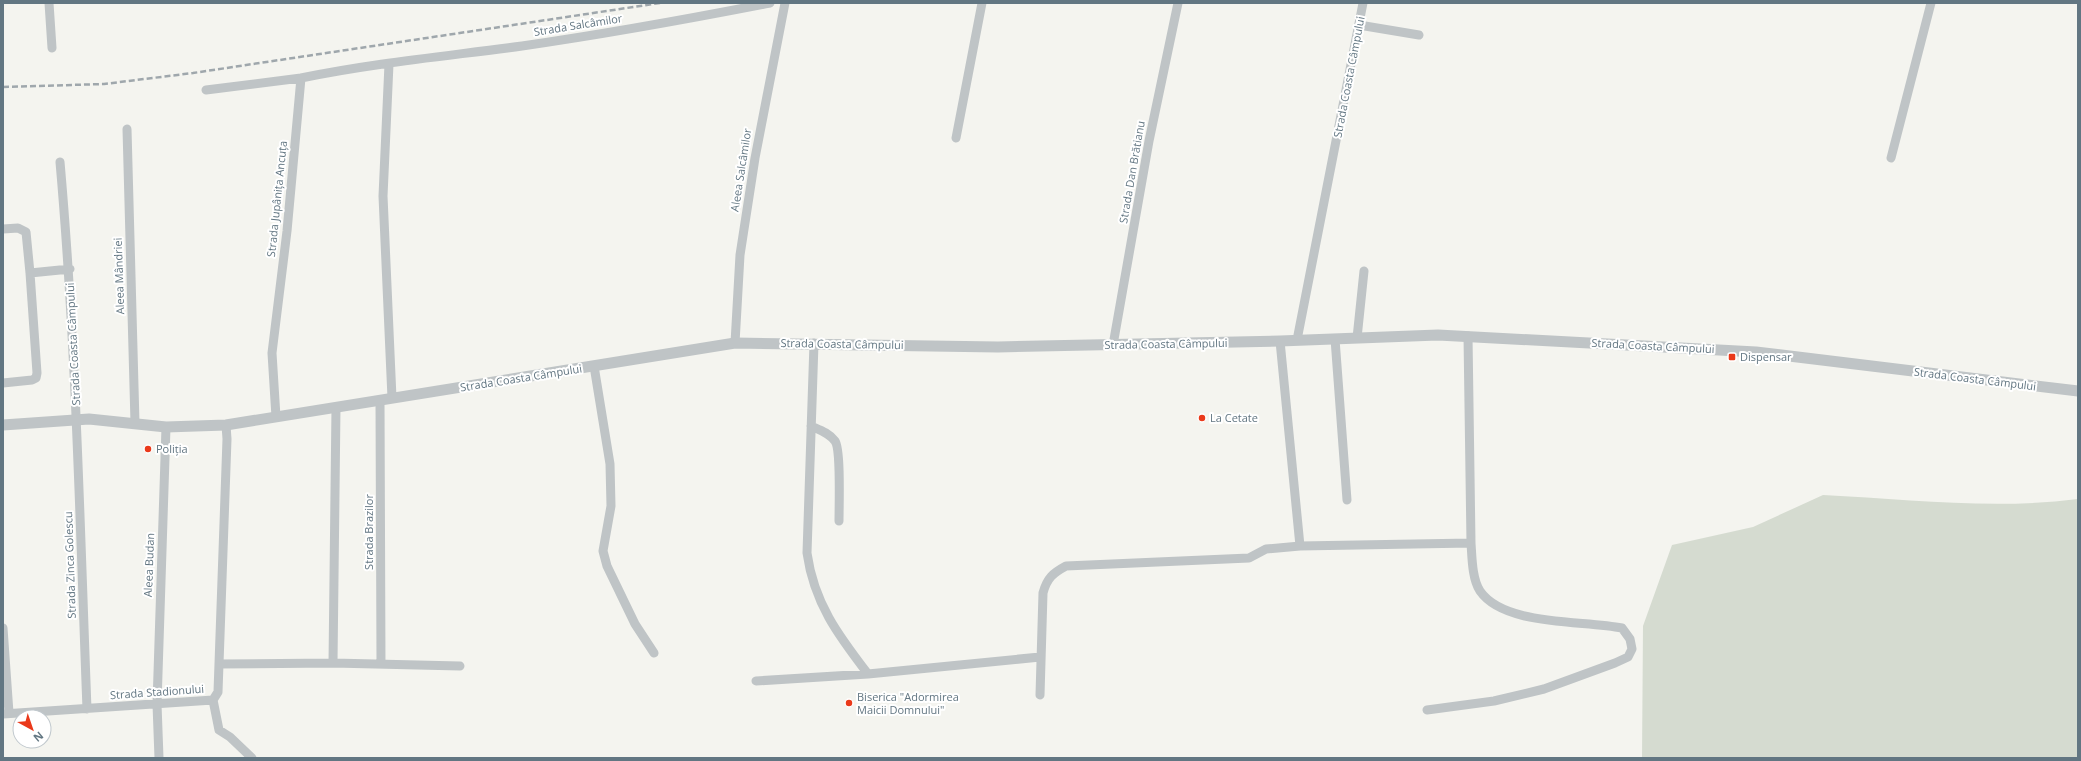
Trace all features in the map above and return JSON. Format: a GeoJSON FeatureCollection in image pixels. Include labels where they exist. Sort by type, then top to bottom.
{"type":"FeatureCollection","features":[{"type":"Feature","properties":{"kind":"street"},"geometry":{"type":"LineString","coordinates":[[49,3],[52,48]]}},
{"type":"Feature","properties":{"kind":"street","name":"Strada Salcâmilor"},"geometry":{"type":"LineString","coordinates":[[301,78],[354,68],[567,39],[689,19],[770,3]]}},
{"type":"Feature","properties":{"kind":"street","name":"Aleea Salcâmilor"},"geometry":{"type":"LineString","coordinates":[[735,344],[741,247],[755,158],[785,3]]}},
{"type":"Feature","properties":{"kind":"street"},"geometry":{"type":"LineString","coordinates":[[956,138],[982,3]]}},
{"type":"Feature","properties":{"kind":"street","name":"Strada Dan Brătianu"},"geometry":{"type":"LineString","coordinates":[[1113,345],[1149,141],[1178,3]]}},
{"type":"Feature","properties":{"kind":"street","name":"Strada Coasta Câmpului"},"geometry":{"type":"LineString","coordinates":[[1297,340],[1363,3]]}},
{"type":"Feature","properties":{"kind":"street"},"geometry":{"type":"LineString","coordinates":[[1891,158],[1931,3]]}},
{"type":"Feature","properties":{"kind":"street"},"geometry":{"type":"LineString","coordinates":[[1359,25],[1419,35]]}},
{"type":"Feature","properties":{"kind":"street"},"geometry":{"type":"LineString","coordinates":[[389,64],[383,196],[392,398]]}},
{"type":"Feature","properties":{"kind":"street"},"geometry":{"type":"LineString","coordinates":[[206,90],[301,78]]}},
{"type":"Feature","properties":{"kind":"street","name":"Strada Jupânița Ancuța"},"geometry":{"type":"LineString","coordinates":[[276,417],[272,353],[287,231],[301,78]]}},
{"type":"Feature","properties":{"kind":"street","name":"Aleea Mândriei"},"geometry":{"type":"LineString","coordinates":[[127,129],[135,423]]}},
{"type":"Feature","properties":{"kind":"street","name":"Strada Coasta Câmpului"},"geometry":{"type":"LineString","coordinates":[[60,162],[70,269],[77,420]]}},
{"type":"Feature","properties":{"kind":"street"},"geometry":{"type":"LineString","coordinates":[[3,229],[18,228],[26,232],[37,373],[36,378],[32,380],[3,383]]}},
{"type":"Feature","properties":{"kind":"street","name":"Strada Coasta Câmpului"},"geometry":{"type":"LineString","coordinates":[[30,273],[70,269]]}},
{"type":"Feature","properties":{"kind":"street"},"geometry":{"type":"LineString","coordinates":[[1357,338],[1364,271]]}},
{"type":"Feature","properties":{"kind":"street","name":"Strada Coasta Câmpului"},"geometry":{"type":"LineString","coordinates":[[3,425],[89,419],[166,427],[226,425],[735,344],[814,343],[975,347],[1280,341],[1438,335],[1468,336],[1756,352],[2078,391]]}},
{"type":"Feature","properties":{"kind":"street"},"geometry":{"type":"LineString","coordinates":[[1427,710],[1494,701],[1544,689],[1615,663],[1628,657],[1632,649],[1630,639],[1622,628],[1600,623],[1540,619],[1510,611],[1489,602],[1479,589],[1474,568],[1471,543],[1468,336]]}},
{"type":"Feature","properties":{"kind":"street"},"geometry":{"type":"LineString","coordinates":[[1335,339],[1348,500]]}},
{"type":"Feature","properties":{"kind":"street"},"geometry":{"type":"LineString","coordinates":[[1280,341],[1300,546]]}},
{"type":"Feature","properties":{"kind":"street"},"geometry":{"type":"LineString","coordinates":[[814,343],[807,553],[810,575],[819,600],[837,634],[868,674]]}},
{"type":"Feature","properties":{"kind":"street"},"geometry":{"type":"LineString","coordinates":[[594,366],[610,464],[612,506],[603,551],[607,566],[635,624],[654,653]]}},
{"type":"Feature","properties":{"kind":"street","name":"Strada Brazilor"},"geometry":{"type":"LineString","coordinates":[[380,400],[381,664]]}},
{"type":"Feature","properties":{"kind":"street"},"geometry":{"type":"LineString","coordinates":[[333,663],[336,407]]}},
{"type":"Feature","properties":{"kind":"street","name":"Strada Zinca Golescu"},"geometry":{"type":"LineString","coordinates":[[77,420],[87,709]]}},
{"type":"Feature","properties":{"kind":"street","name":"Strada Stadionului"},"geometry":{"type":"LineString","coordinates":[[3,628],[6,714],[213,700],[218,692],[227,439],[226,425]]}},
{"type":"Feature","properties":{"kind":"street"},"geometry":{"type":"LineString","coordinates":[[811,426],[827,432],[836,442],[839,457],[839,521]]}},
{"type":"Feature","properties":{"kind":"street","name":"Aleea Budan"},"geometry":{"type":"LineString","coordinates":[[159,758],[157,704],[166,427]]}},
{"type":"Feature","properties":{"kind":"street"},"geometry":{"type":"LineString","coordinates":[[1040,695],[1043,593],[1047,580],[1054,572],[1066,566],[1249,558],[1266,549],[1300,546],[1471,543]]}},
{"type":"Feature","properties":{"kind":"street"},"geometry":{"type":"LineString","coordinates":[[756,681],[868,674],[1040,657]]}},
{"type":"Feature","properties":{"kind":"street"},"geometry":{"type":"LineString","coordinates":[[219,664],[333,663],[460,666]]}},
{"type":"Feature","properties":{"kind":"street"},"geometry":{"type":"LineString","coordinates":[[213,700],[219,730],[230,737],[252,758]]}},
{"type":"Feature","properties":{"kind":"shaded area"},"geometry":{"type":"Polygon","coordinates":[[[1823,495],[1982,504],[2014,504],[2078,499],[2078,758],[1642,758],[1643,626],[1672,545],[1753,527],[1823,495]]]}},
{"type":"Feature","properties":{"kind":"railway"},"geometry":{"type":"LineString","coordinates":[[3,87],[104,84],[193,73],[660,3]]}},
{"type":"Feature","properties":{"kind":"place","name":"Dispensar"},"geometry":{"type":"Point","coordinates":[1732,357]}},
{"type":"Feature","properties":{"kind":"place","name":"La Cetate"},"geometry":{"type":"Point","coordinates":[1202,418]}},
{"type":"Feature","properties":{"kind":"place","name":"Poliția"},"geometry":{"type":"Point","coordinates":[148,449]}},
{"type":"Feature","properties":{"kind":"place","name":"Biserica \"Adormirea Maicii Domnului\""},"geometry":{"type":"Point","coordinates":[849,703]}}]}
